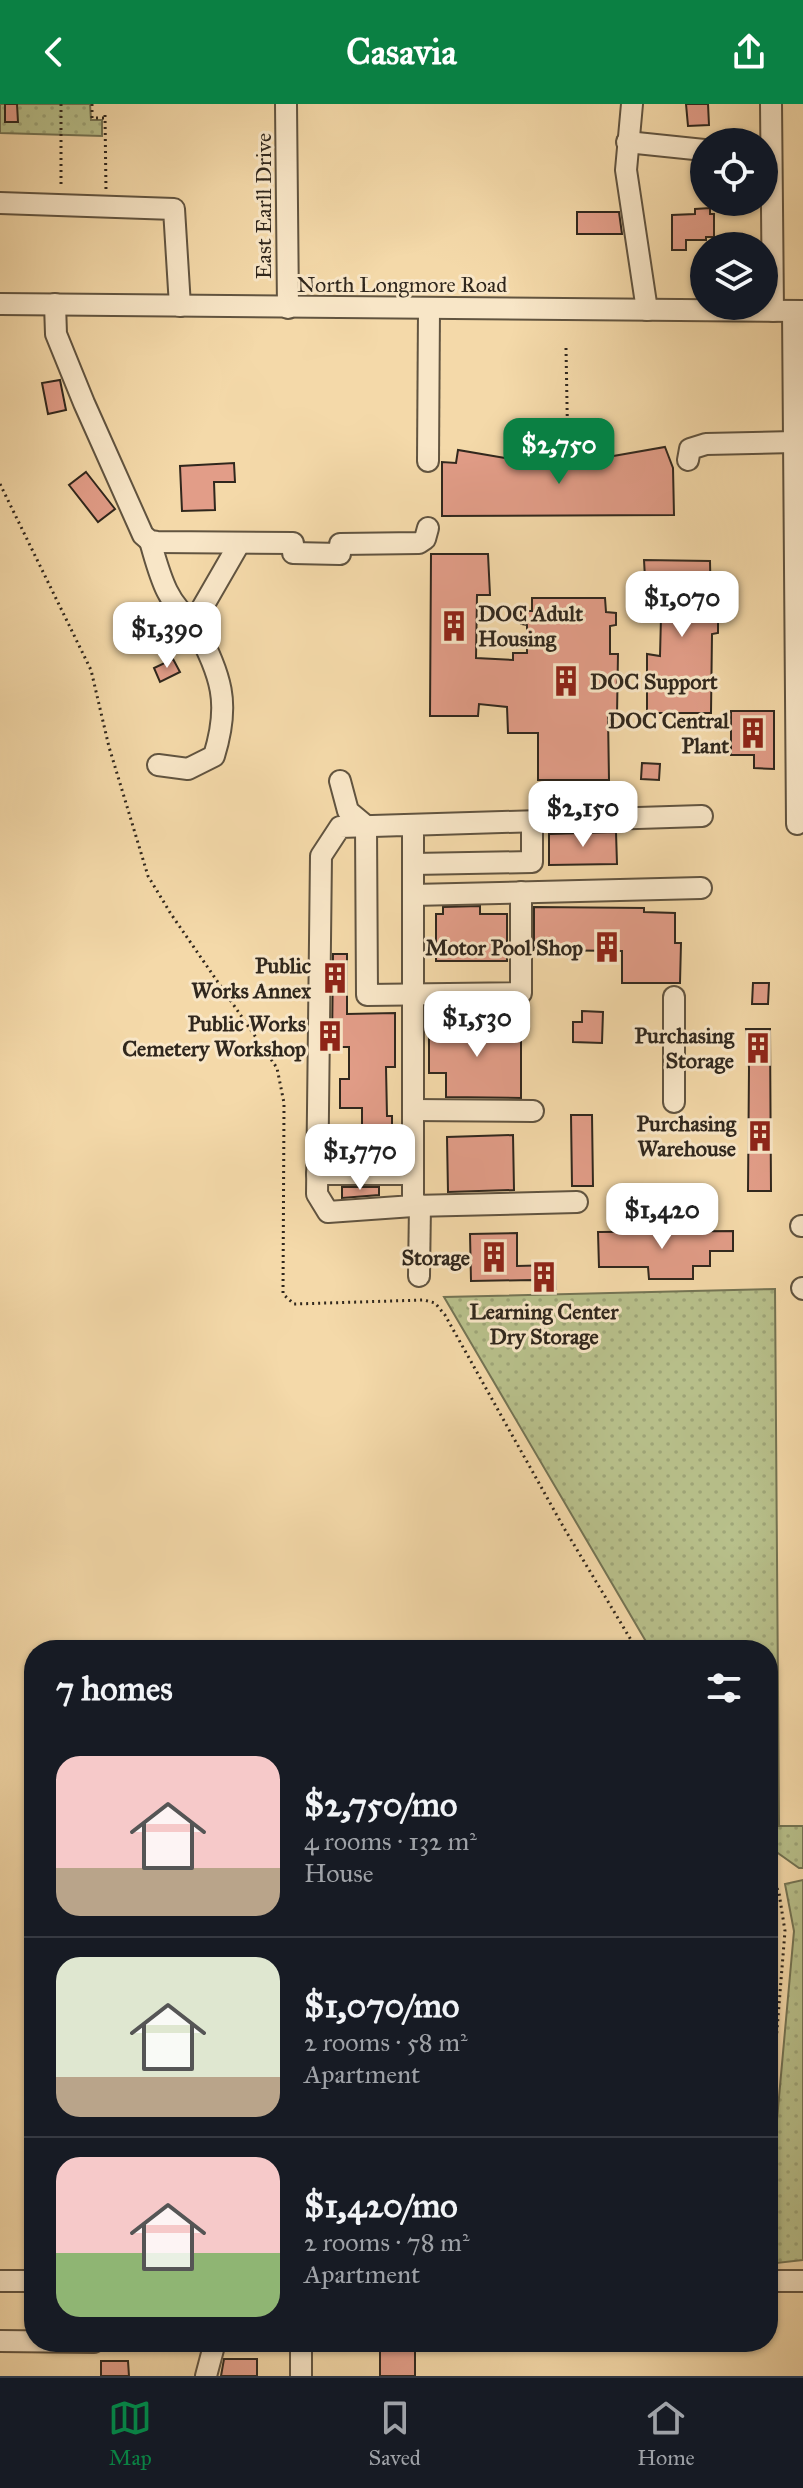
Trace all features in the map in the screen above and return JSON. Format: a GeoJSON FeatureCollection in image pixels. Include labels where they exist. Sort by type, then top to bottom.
{"type":"FeatureCollection","features":[{"type":"Feature","properties":{"kind":"street","name":"East Earll Drive"},"geometry":{"type":"LineString","coordinates":[[286,104],[288,308]]}},
{"type":"Feature","properties":{"kind":"street"},"geometry":{"type":"LineString","coordinates":[[632,104],[626,170],[647,310]]}},
{"type":"Feature","properties":{"kind":"street"},"geometry":{"type":"LineString","coordinates":[[769,128],[771,104]]}},
{"type":"Feature","properties":{"kind":"street"},"geometry":{"type":"LineString","coordinates":[[627,142],[690,149]]}},
{"type":"Feature","properties":{"kind":"street"},"geometry":{"type":"LineString","coordinates":[[0,203],[174,209],[180,306]]}},
{"type":"Feature","properties":{"kind":"street"},"geometry":{"type":"LineString","coordinates":[[777,216],[790,311],[799,622],[797,824]]}},
{"type":"Feature","properties":{"kind":"street","name":"North Longmore Road"},"geometry":{"type":"LineString","coordinates":[[0,304],[790,311]]}},
{"type":"Feature","properties":{"kind":"street"},"geometry":{"type":"LineString","coordinates":[[55,304],[56,334],[84,403],[131,512],[143,535],[150,541],[160,577],[178,613],[194,622],[216,668],[224,703],[223,728],[214,756],[188,769],[158,765]]}},
{"type":"Feature","properties":{"kind":"street"},"geometry":{"type":"LineString","coordinates":[[428,461],[429,309]]}},
{"type":"Feature","properties":{"kind":"street"},"geometry":{"type":"LineString","coordinates":[[688,460],[690,449],[695,446],[794,442]]}},
{"type":"Feature","properties":{"kind":"street"},"geometry":{"type":"LineString","coordinates":[[150,541],[340,549],[419,543],[425,539],[428,528]]}},
{"type":"Feature","properties":{"kind":"street"},"geometry":{"type":"LineString","coordinates":[[194,622],[239,544]]}},
{"type":"Feature","properties":{"kind":"street"},"geometry":{"type":"LineString","coordinates":[[340,781],[348,811],[366,826],[367,995],[521,993],[521,892]]}},
{"type":"Feature","properties":{"kind":"street"},"geometry":{"type":"LineString","coordinates":[[577,1202],[417,1205],[328,1212],[317,1194],[321,856],[340,827],[702,816]]}},
{"type":"Feature","properties":{"kind":"street"},"geometry":{"type":"LineString","coordinates":[[413,864],[532,862],[532,822]]}},
{"type":"Feature","properties":{"kind":"street"},"geometry":{"type":"LineString","coordinates":[[413,825],[412,1174],[417,1205],[419,1276]]}},
{"type":"Feature","properties":{"kind":"street"},"geometry":{"type":"LineString","coordinates":[[413,895],[701,888]]}},
{"type":"Feature","properties":{"kind":"street"},"geometry":{"type":"LineString","coordinates":[[674,997],[674,1102]]}},
{"type":"Feature","properties":{"kind":"street"},"geometry":{"type":"LineString","coordinates":[[413,1110],[533,1111]]}},
{"type":"Feature","properties":{"kind":"street"},"geometry":{"type":"LineString","coordinates":[[317,1174],[412,1174]]}},
{"type":"Feature","properties":{"kind":"street"},"geometry":{"type":"LineString","coordinates":[[0,2281],[24,2281]]}},
{"type":"Feature","properties":{"kind":"street"},"geometry":{"type":"LineString","coordinates":[[778,2281],[803,2281]]}},
{"type":"Feature","properties":{"kind":"street"},"geometry":{"type":"LineString","coordinates":[[0,2341],[24,2341]]}},
{"type":"Feature","properties":{"kind":"street"},"geometry":{"type":"LineString","coordinates":[[206,2376],[212,2352]]}},
{"type":"Feature","properties":{"kind":"street"},"geometry":{"type":"LineString","coordinates":[[301,2352],[301,2376]]}},
{"type":"Feature","properties":{"kind":"path"},"geometry":{"type":"LineString","coordinates":[[61,104],[61,205]]}},
{"type":"Feature","properties":{"kind":"path"},"geometry":{"type":"LineString","coordinates":[[92,104],[92,118],[106,117],[106,206]]}},
{"type":"Feature","properties":{"kind":"path"},"geometry":{"type":"LineString","coordinates":[[566,348],[568,459]]}},
{"type":"Feature","properties":{"kind":"path"},"geometry":{"type":"LineString","coordinates":[[541,437],[589,436]]}},
{"type":"Feature","properties":{"kind":"path"},"geometry":{"type":"LineString","coordinates":[[0,484],[91,670],[109,747],[148,876],[277,1068],[284,1103],[283,1294],[294,1304],[424,1300],[435,1303],[445,1315],[564,1528],[631,1640]]}},
{"type":"Feature","properties":{"kind":"path"},"geometry":{"type":"LineString","coordinates":[[778,1891],[785,1931],[778,2017]]}},
{"type":"Feature","properties":{"kind":"green space"},"geometry":{"type":"Polygon","coordinates":[[[0,104],[90,104],[91,120],[102,120],[102,136],[0,133],[0,104]]]}},
{"type":"Feature","properties":{"kind":"green space"},"geometry":{"type":"Polygon","coordinates":[[[775,1289],[778,1640],[645,1640],[444,1297],[775,1289]]]}},
{"type":"Feature","properties":{"kind":"green space"},"geometry":{"type":"Polygon","coordinates":[[[778,1692],[779,1826],[803,1826],[803,1868],[778,1853],[778,1692]]]}},
{"type":"Feature","properties":{"kind":"green space"},"geometry":{"type":"Polygon","coordinates":[[[803,1880],[803,2260],[778,2263],[778,2108],[794,1931],[785,1884],[803,1880]]]}},
{"type":"Feature","properties":{"kind":"building"},"geometry":{"type":"Polygon","coordinates":[[[5,104],[17,104],[18,122],[5,122],[5,104]]]}},
{"type":"Feature","properties":{"kind":"building"},"geometry":{"type":"Polygon","coordinates":[[[686,104],[708,104],[709,125],[688,126],[686,104]]]}},
{"type":"Feature","properties":{"kind":"building"},"geometry":{"type":"Polygon","coordinates":[[[577,212],[619,212],[622,234],[577,234],[577,212]]]}},
{"type":"Feature","properties":{"kind":"building"},"geometry":{"type":"Polygon","coordinates":[[[672,215],[714,216],[714,232],[690,232],[686,250],[672,250],[672,215]]]}},
{"type":"Feature","properties":{"kind":"building"},"geometry":{"type":"Polygon","coordinates":[[[60,380],[66,410],[48,414],[42,383],[60,380]]]}},
{"type":"Feature","properties":{"kind":"building"},"geometry":{"type":"Polygon","coordinates":[[[665,447],[673,468],[674,515],[442,516],[442,462],[456,463],[458,450],[505,458],[558,460],[602,458],[665,447]]]}},
{"type":"Feature","properties":{"kind":"building"},"geometry":{"type":"Polygon","coordinates":[[[234,463],[235,482],[214,482],[215,510],[182,511],[180,466],[234,463]]]}},
{"type":"Feature","properties":{"kind":"building"},"geometry":{"type":"Polygon","coordinates":[[[86,472],[115,509],[98,522],[69,485],[86,472]]]}},
{"type":"Feature","properties":{"kind":"building","name":"DOC Support"},"geometry":{"type":"Polygon","coordinates":[[[431,554],[488,554],[490,595],[477,595],[476,658],[513,660],[513,653],[527,653],[527,625],[521,624],[521,611],[532,611],[532,598],[605,598],[606,612],[616,613],[616,625],[610,626],[610,654],[618,654],[617,715],[608,716],[609,780],[538,780],[538,733],[508,733],[507,707],[479,704],[478,716],[430,716],[431,554]]]}},
{"type":"Feature","properties":{"kind":"building"},"geometry":{"type":"Polygon","coordinates":[[[644,560],[710,561],[711,613],[718,615],[718,633],[712,634],[711,713],[647,713],[647,654],[660,656],[662,577],[645,578],[644,560]]]}},
{"type":"Feature","properties":{"kind":"building"},"geometry":{"type":"Polygon","coordinates":[[[173,659],[180,672],[160,682],[154,668],[173,659]]]}},
{"type":"Feature","properties":{"kind":"building","name":"DOC Central Plant"},"geometry":{"type":"Polygon","coordinates":[[[731,711],[774,711],[774,769],[754,768],[754,755],[731,755],[731,711]]]}},
{"type":"Feature","properties":{"kind":"building"},"geometry":{"type":"Polygon","coordinates":[[[642,763],[660,764],[659,780],[641,779],[642,763]]]}},
{"type":"Feature","properties":{"kind":"building"},"geometry":{"type":"Polygon","coordinates":[[[616,832],[617,864],[549,865],[549,834],[616,832]]]}},
{"type":"Feature","properties":{"kind":"building"},"geometry":{"type":"Polygon","coordinates":[[[480,906],[480,914],[507,914],[507,961],[436,961],[436,914],[443,914],[443,907],[480,906]]]}},
{"type":"Feature","properties":{"kind":"building","name":"Motor Pool Shop"},"geometry":{"type":"Polygon","coordinates":[[[534,907],[644,908],[644,912],[675,913],[675,943],[681,943],[680,983],[622,983],[622,951],[534,950],[534,907]]]}},
{"type":"Feature","properties":{"kind":"building"},"geometry":{"type":"Polygon","coordinates":[[[333,954],[347,954],[347,1014],[395,1013],[395,1067],[386,1067],[387,1116],[392,1116],[392,1140],[362,1140],[362,1108],[340,1108],[340,1079],[349,1079],[349,1047],[332,1047],[333,954]]]}},
{"type":"Feature","properties":{"kind":"building"},"geometry":{"type":"Polygon","coordinates":[[[753,983],[769,983],[768,1004],[752,1004],[753,983]]]}},
{"type":"Feature","properties":{"kind":"building"},"geometry":{"type":"Polygon","coordinates":[[[582,1011],[603,1012],[602,1043],[573,1042],[573,1022],[582,1022],[582,1011]]]}},
{"type":"Feature","properties":{"kind":"building"},"geometry":{"type":"Polygon","coordinates":[[[429,1023],[521,1023],[521,1098],[446,1097],[446,1073],[429,1073],[429,1023]]]}},
{"type":"Feature","properties":{"kind":"building","name":"Purchasing Warehouse"},"geometry":{"type":"Polygon","coordinates":[[[746,1029],[770,1029],[771,1191],[748,1191],[749,1068],[746,1029]]]}},
{"type":"Feature","properties":{"kind":"building"},"geometry":{"type":"Polygon","coordinates":[[[571,1115],[592,1115],[593,1186],[572,1186],[571,1115]]]}},
{"type":"Feature","properties":{"kind":"building"},"geometry":{"type":"Polygon","coordinates":[[[513,1135],[514,1190],[448,1192],[447,1137],[513,1135]]]}},
{"type":"Feature","properties":{"kind":"building"},"geometry":{"type":"Polygon","coordinates":[[[342,1187],[379,1187],[379,1195],[342,1198],[342,1187]]]}},
{"type":"Feature","properties":{"kind":"building"},"geometry":{"type":"Polygon","coordinates":[[[733,1231],[733,1251],[710,1251],[710,1266],[693,1266],[693,1279],[649,1279],[648,1267],[599,1267],[598,1232],[733,1231]]]}},
{"type":"Feature","properties":{"kind":"building","name":"Storage"},"geometry":{"type":"Polygon","coordinates":[[[517,1233],[517,1266],[555,1265],[556,1289],[533,1290],[533,1280],[471,1281],[470,1234],[517,1233]]]}},
{"type":"Feature","properties":{"kind":"building"},"geometry":{"type":"Polygon","coordinates":[[[380,2352],[415,2352],[415,2376],[380,2376],[380,2352]]]}},
{"type":"Feature","properties":{"kind":"building"},"geometry":{"type":"Polygon","coordinates":[[[224,2359],[257,2359],[257,2376],[221,2376],[224,2359]]]}},
{"type":"Feature","properties":{"kind":"building"},"geometry":{"type":"Polygon","coordinates":[[[101,2361],[128,2361],[129,2376],[101,2376],[101,2361]]]}},
{"type":"Feature","properties":{"kind":"place","name":"DOC Adult Housing"},"geometry":{"type":"Point","coordinates":[454,626]}},
{"type":"Feature","properties":{"kind":"place","name":"DOC Support"},"geometry":{"type":"Point","coordinates":[566,681]}},
{"type":"Feature","properties":{"kind":"place","name":"DOC Central Plant"},"geometry":{"type":"Point","coordinates":[753,733]}},
{"type":"Feature","properties":{"kind":"place","name":"Motor Pool Shop"},"geometry":{"type":"Point","coordinates":[607,947]}},
{"type":"Feature","properties":{"kind":"place","name":"Public Works Annex"},"geometry":{"type":"Point","coordinates":[335,978]}},
{"type":"Feature","properties":{"kind":"place","name":"Public Works Cemetery Workshop"},"geometry":{"type":"Point","coordinates":[330,1036]}},
{"type":"Feature","properties":{"kind":"place","name":"Purchasing Storage"},"geometry":{"type":"Point","coordinates":[758,1048]}},
{"type":"Feature","properties":{"kind":"place","name":"Purchasing Warehouse"},"geometry":{"type":"Point","coordinates":[760,1136]}},
{"type":"Feature","properties":{"kind":"place","name":"Storage"},"geometry":{"type":"Point","coordinates":[494,1257]}},
{"type":"Feature","properties":{"kind":"place","name":"Learning Center Dry Storage"},"geometry":{"type":"Point","coordinates":[544,1277]}}]}
